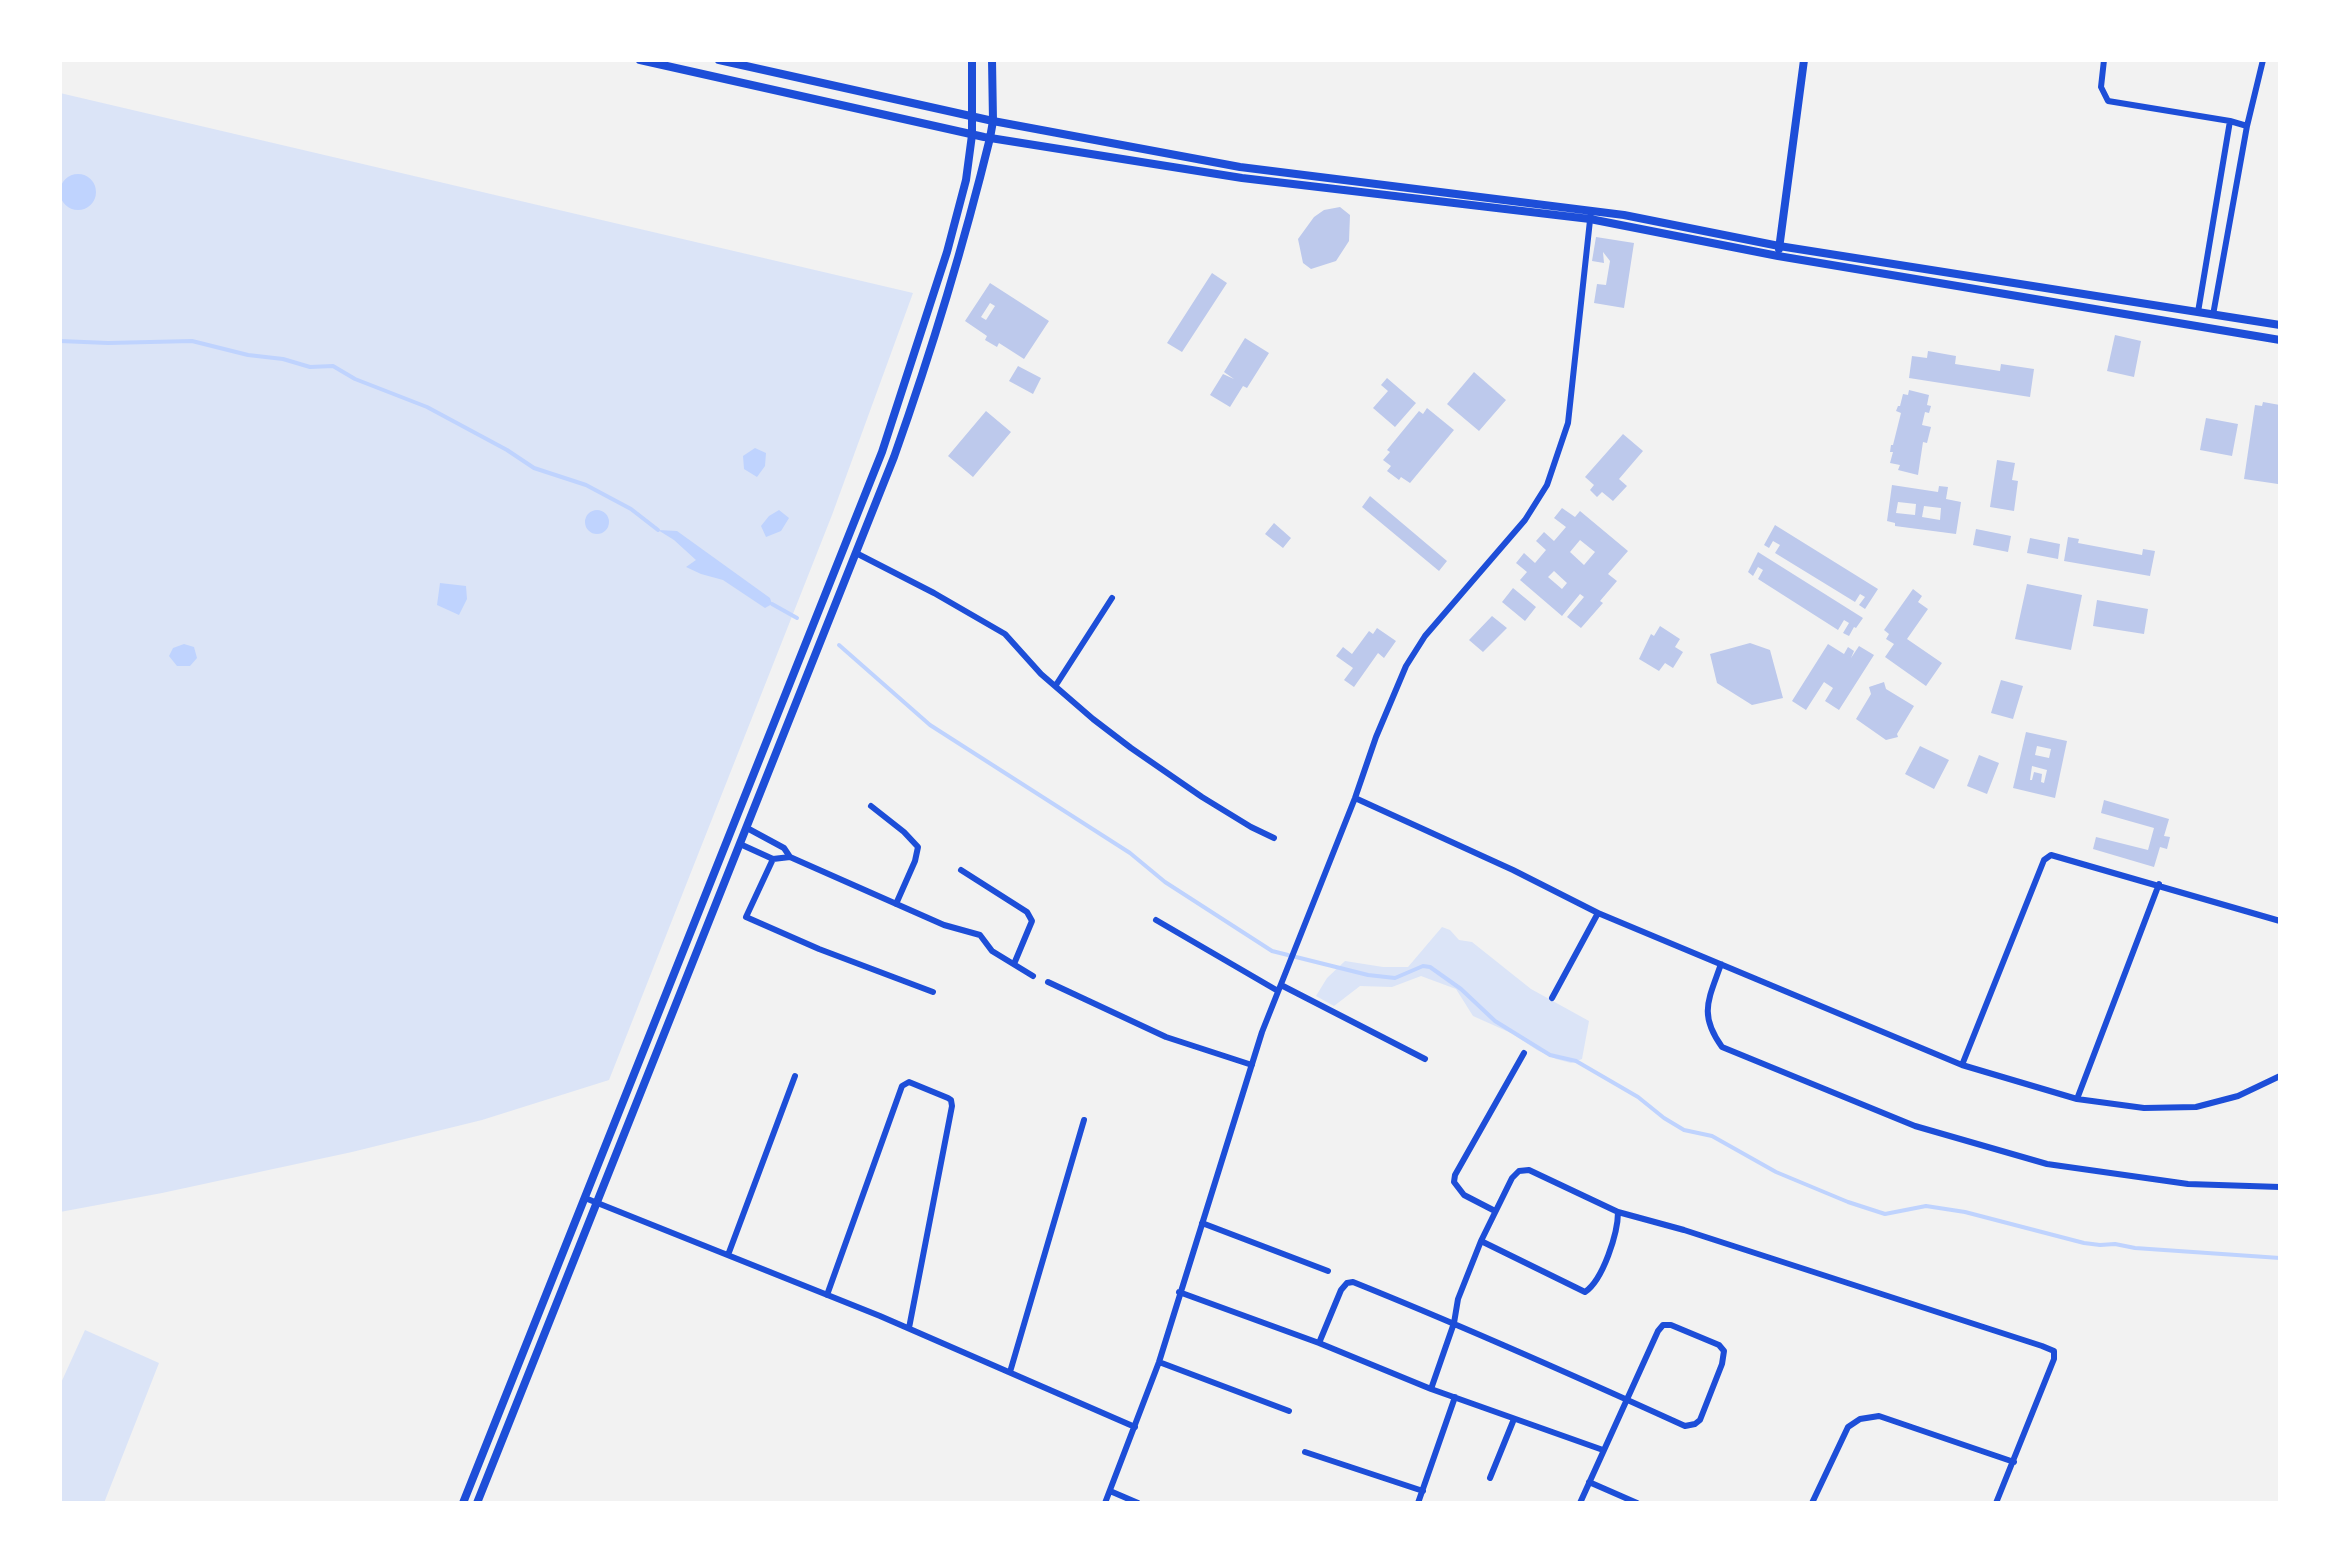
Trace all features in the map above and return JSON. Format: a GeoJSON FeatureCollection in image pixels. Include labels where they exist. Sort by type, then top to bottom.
{"type":"FeatureCollection","features":[{"type":"Feature","properties":{"kind":"street"},"geometry":{"type":"LineString","coordinates":[[640,60],[990,138],[1242,178],[1590,215]]}},
{"type":"Feature","properties":{"kind":"street"},"geometry":{"type":"LineString","coordinates":[[719,60],[992,121],[1240,167],[1590,215],[2280,340]]}},
{"type":"Feature","properties":{"kind":"street"},"geometry":{"type":"LineString","coordinates":[[463,1503],[882,452],[947,252],[966,180],[973,115],[972,60]]}},
{"type":"Feature","properties":{"kind":"street"},"geometry":{"type":"LineString","coordinates":[[477,1503],[894,457],[931,353],[990,138],[992,60]]}},
{"type":"Feature","properties":{"kind":"street"},"geometry":{"type":"LineString","coordinates":[[1778,251],[1804,60]]}},
{"type":"Feature","properties":{"kind":"street"},"geometry":{"type":"LineString","coordinates":[[2104,60],[2101,87],[2108,101],[2247,126]]}},
{"type":"Feature","properties":{"kind":"street"},"geometry":{"type":"LineString","coordinates":[[2213,315],[2247,126],[2263,60]]}},
{"type":"Feature","properties":{"kind":"street"},"geometry":{"type":"LineString","coordinates":[[2198,312],[2230,121]]}},
{"type":"Feature","properties":{"kind":"street"},"geometry":{"type":"LineString","coordinates":[[1105,1503],[1158,1362],[1252,1065],[1406,666],[1425,636],[1526,520],[1548,485],[1568,423],[1590,215]]}},
{"type":"Feature","properties":{"kind":"street"},"geometry":{"type":"LineString","coordinates":[[1778,251],[2280,325]]}},
{"type":"Feature","properties":{"kind":"street"},"geometry":{"type":"LineString","coordinates":[[882,452],[894,457]]}},
{"type":"Feature","properties":{"kind":"street"},"geometry":{"type":"LineString","coordinates":[[856,553],[1004,634],[1041,674],[1131,748],[1274,838]]}},
{"type":"Feature","properties":{"kind":"street"},"geometry":{"type":"LineString","coordinates":[[1055,686],[1112,598]]}},
{"type":"Feature","properties":{"kind":"street"},"geometry":{"type":"LineString","coordinates":[[1355,798],[1598,912],[1962,1064],[2077,1098],[2144,1108],[2196,1107],[2238,1096],[2280,1076]]}},
{"type":"Feature","properties":{"kind":"street"},"geometry":{"type":"LineString","coordinates":[[871,806],[918,847],[916,861],[896,904]]}},
{"type":"Feature","properties":{"kind":"street"},"geometry":{"type":"LineString","coordinates":[[746,828],[784,848],[790,857]]}},
{"type":"Feature","properties":{"kind":"street"},"geometry":{"type":"LineString","coordinates":[[740,844],[774,859],[790,857],[944,925],[980,936],[992,950],[1033,976]]}},
{"type":"Feature","properties":{"kind":"street"},"geometry":{"type":"LineString","coordinates":[[1962,1064],[2044,860],[2052,854],[2280,921]]}},
{"type":"Feature","properties":{"kind":"street"},"geometry":{"type":"LineString","coordinates":[[774,859],[746,917],[933,992]]}},
{"type":"Feature","properties":{"kind":"street"},"geometry":{"type":"LineString","coordinates":[[961,870],[1027,912],[1032,921],[1030,932],[1014,964]]}},
{"type":"Feature","properties":{"kind":"street"},"geometry":{"type":"LineString","coordinates":[[2077,1098],[2159,884]]}},
{"type":"Feature","properties":{"kind":"street"},"geometry":{"type":"LineString","coordinates":[[1552,998],[1598,912]]}},
{"type":"Feature","properties":{"kind":"street"},"geometry":{"type":"LineString","coordinates":[[1156,920],[1280,988],[1425,1059]]}},
{"type":"Feature","properties":{"kind":"street"},"geometry":{"type":"LineString","coordinates":[[1720,964],[1706,1009],[1709,1029],[1722,1046],[1915,1126],[2048,1164],[2188,1184],[2280,1187]]}},
{"type":"Feature","properties":{"kind":"street"},"geometry":{"type":"LineString","coordinates":[[1048,982],[1166,1037],[1252,1065]]}},
{"type":"Feature","properties":{"kind":"street"},"geometry":{"type":"LineString","coordinates":[[1495,1211],[1464,1195],[1454,1182],[1455,1174],[1524,1054]]}},
{"type":"Feature","properties":{"kind":"street"},"geometry":{"type":"LineString","coordinates":[[728,1255],[795,1076]]}},
{"type":"Feature","properties":{"kind":"street"},"geometry":{"type":"LineString","coordinates":[[827,1295],[902,1086],[909,1082],[948,1098],[952,1106],[908,1328]]}},
{"type":"Feature","properties":{"kind":"street"},"geometry":{"type":"LineString","coordinates":[[1010,1372],[1084,1120]]}},
{"type":"Feature","properties":{"kind":"street"},"geometry":{"type":"LineString","coordinates":[[1431,1389],[1480,1241],[1512,1178],[1519,1171],[1529,1170],[1618,1212],[1684,1230],[2054,1352],[1996,1503]]}},
{"type":"Feature","properties":{"kind":"street"},"geometry":{"type":"LineString","coordinates":[[585,1198],[908,1328],[1136,1427]]}},
{"type":"Feature","properties":{"kind":"street"},"geometry":{"type":"LineString","coordinates":[[1480,1241],[1585,1292],[1598,1279],[1618,1224],[1618,1212]]}},
{"type":"Feature","properties":{"kind":"street"},"geometry":{"type":"LineString","coordinates":[[1202,1222],[1328,1272]]}},
{"type":"Feature","properties":{"kind":"street"},"geometry":{"type":"LineString","coordinates":[[1319,1343],[1341,1290],[1346,1283],[1353,1282],[1454,1323],[1628,1400],[1685,1426],[1700,1420],[1722,1364],[1724,1351],[1719,1345],[1671,1325],[1662,1326],[1628,1400],[1603,1450],[1580,1503]]}},
{"type":"Feature","properties":{"kind":"street"},"geometry":{"type":"LineString","coordinates":[[1179,1292],[1603,1450]]}},
{"type":"Feature","properties":{"kind":"street"},"geometry":{"type":"LineString","coordinates":[[1158,1362],[1289,1411]]}},
{"type":"Feature","properties":{"kind":"street"},"geometry":{"type":"LineString","coordinates":[[1418,1503],[1454,1397]]}},
{"type":"Feature","properties":{"kind":"street"},"geometry":{"type":"LineString","coordinates":[[1812,1503],[1848,1427],[1879,1416],[2014,1462]]}},
{"type":"Feature","properties":{"kind":"street"},"geometry":{"type":"LineString","coordinates":[[1490,1478],[1514,1418]]}},
{"type":"Feature","properties":{"kind":"street"},"geometry":{"type":"LineString","coordinates":[[1305,1452],[1422,1491]]}},
{"type":"Feature","properties":{"kind":"street"},"geometry":{"type":"LineString","coordinates":[[1589,1482],[1637,1503]]}},
{"type":"Feature","properties":{"kind":"street"},"geometry":{"type":"LineString","coordinates":[[1110,1491],[1138,1503]]}},
{"type":"Feature","properties":{"kind":"shaded area"},"geometry":{"type":"Polygon","coordinates":[[[60,93],[913,293],[832,515],[609,1080],[482,1120],[352,1152],[60,1212],[60,93]]]}},
{"type":"Feature","properties":{"kind":"shaded area"},"geometry":{"type":"Polygon","coordinates":[[[1442,927],[1459,940],[1472,942],[1531,989],[1589,1021],[1582,1059],[1571,1063],[1537,1050],[1473,1016],[1456,989],[1421,976],[1392,987],[1360,986],[1334,1006],[1316,996],[1327,978],[1345,961],[1408,967],[1442,927]]]}},
{"type":"Feature","properties":{"kind":"shaded area"},"geometry":{"type":"Polygon","coordinates":[[[85,1330],[159,1363],[104,1503],[60,1503],[60,1385],[85,1330]]]}},
{"type":"Feature","properties":{"kind":"water"},"geometry":{"type":"Polygon","coordinates":[[[78,174],[90,180],[96,192],[90,204],[78,210],[66,204],[60,192],[66,180],[78,174]]]}},
{"type":"Feature","properties":{"kind":"water"},"geometry":{"type":"Polygon","coordinates":[[[755,448],[766,453],[765,466],[757,477],[744,469],[743,456],[755,448]]]}},
{"type":"Feature","properties":{"kind":"water"},"geometry":{"type":"Polygon","coordinates":[[[597,510],[606,513],[606,531],[597,534],[588,531],[585,522],[588,513],[597,510]]]}},
{"type":"Feature","properties":{"kind":"water"},"geometry":{"type":"Polygon","coordinates":[[[779,510],[789,518],[781,531],[766,537],[761,526],[779,510]]]}},
{"type":"Feature","properties":{"kind":"water"},"geometry":{"type":"Polygon","coordinates":[[[658,530],[677,531],[770,598],[772,604],[765,608],[723,580],[686,567],[696,560],[658,530]]]}},
{"type":"Feature","properties":{"kind":"water"},"geometry":{"type":"Polygon","coordinates":[[[440,583],[466,586],[467,599],[459,615],[437,605],[440,583]]]}},
{"type":"Feature","properties":{"kind":"water"},"geometry":{"type":"Polygon","coordinates":[[[184,644],[194,647],[197,658],[190,666],[177,666],[169,656],[173,648],[184,644]]]}},
{"type":"Feature","properties":{"kind":"building"},"geometry":{"type":"Polygon","coordinates":[[[1340,207],[1350,215],[1349,241],[1336,261],[1311,269],[1303,263],[1298,239],[1314,217],[1340,207]]]}},
{"type":"Feature","properties":{"kind":"building"},"geometry":{"type":"Polygon","coordinates":[[[1596,237],[1634,243],[1624,308],[1594,303],[1597,284],[1606,285],[1610,261],[1603,252],[1604,263],[1592,261],[1596,237]]]}},
{"type":"Feature","properties":{"kind":"building"},"geometry":{"type":"Polygon","coordinates":[[[1212,273],[1227,283],[1182,352],[1167,343],[1212,273]]]}},
{"type":"Feature","properties":{"kind":"building"},"geometry":{"type":"Polygon","coordinates":[[[990,283],[1049,321],[1024,359],[999,343],[997,347],[985,340],[987,336],[965,321],[990,283]],[[990,303],[981,317],[986,320],[995,306],[990,303]]]}},
{"type":"Feature","properties":{"kind":"building"},"geometry":{"type":"Polygon","coordinates":[[[2115,335],[2141,341],[2134,377],[2107,371],[2115,335]]]}},
{"type":"Feature","properties":{"kind":"building"},"geometry":{"type":"Polygon","coordinates":[[[1245,338],[1269,353],[1230,407],[1210,395],[1223,374],[1234,379],[1224,372],[1245,338]]]}},
{"type":"Feature","properties":{"kind":"building"},"geometry":{"type":"Polygon","coordinates":[[[1928,351],[1956,356],[1955,364],[2000,371],[2001,364],[2034,369],[2030,397],[1909,378],[1912,356],[1927,358],[1928,351]]]}},
{"type":"Feature","properties":{"kind":"building"},"geometry":{"type":"Polygon","coordinates":[[[1018,366],[1041,378],[1033,394],[1009,381],[1018,366]]]}},
{"type":"Feature","properties":{"kind":"building"},"geometry":{"type":"Polygon","coordinates":[[[1474,372],[1506,400],[1479,431],[1447,404],[1474,372]]]}},
{"type":"Feature","properties":{"kind":"building"},"geometry":{"type":"Polygon","coordinates":[[[1387,378],[1416,403],[1395,427],[1373,408],[1388,391],[1381,385],[1387,378]]]}},
{"type":"Feature","properties":{"kind":"building"},"geometry":{"type":"Polygon","coordinates":[[[1909,390],[1929,395],[1927,405],[1931,406],[1922,425],[1931,427],[1927,443],[1923,442],[1918,475],[1898,470],[1900,465],[1890,463],[1901,413],[1896,411],[1909,390]]]}},
{"type":"Feature","properties":{"kind":"building"},"geometry":{"type":"Polygon","coordinates":[[[2263,402],[2280,405],[2278,484],[2244,479],[2255,405],[2262,406],[2263,402]]]}},
{"type":"Feature","properties":{"kind":"building"},"geometry":{"type":"Polygon","coordinates":[[[1427,408],[1454,430],[1410,483],[1401,477],[1399,480],[1387,471],[1391,466],[1383,460],[1419,411],[1423,414],[1427,408]]]}},
{"type":"Feature","properties":{"kind":"building"},"geometry":{"type":"Polygon","coordinates":[[[986,411],[1011,432],[973,477],[948,456],[986,411]]]}},
{"type":"Feature","properties":{"kind":"building"},"geometry":{"type":"Polygon","coordinates":[[[2206,418],[2238,424],[2232,456],[2200,450],[2206,418]]]}},
{"type":"Feature","properties":{"kind":"building"},"geometry":{"type":"Polygon","coordinates":[[[1623,434],[1643,451],[1619,479],[1627,486],[1613,501],[1602,492],[1597,497],[1590,490],[1594,485],[1585,477],[1623,434]]]}},
{"type":"Feature","properties":{"kind":"building"},"geometry":{"type":"Polygon","coordinates":[[[1997,460],[2015,463],[2012,480],[2018,481],[2014,511],[1990,507],[1997,460]]]}},
{"type":"Feature","properties":{"kind":"building"},"geometry":{"type":"Polygon","coordinates":[[[1892,485],[1938,492],[1939,486],[1948,487],[1946,499],[1961,502],[1956,534],[1895,526],[1887,521],[1892,485]],[[1898,502],[1896,513],[1915,515],[1916,504],[1898,502]],[[1924,506],[1922,517],[1940,520],[1941,508],[1924,506]]]}},
{"type":"Feature","properties":{"kind":"building"},"geometry":{"type":"Polygon","coordinates":[[[1370,496],[1447,561],[1439,571],[1362,507],[1370,496]]]}},
{"type":"Feature","properties":{"kind":"building"},"geometry":{"type":"Polygon","coordinates":[[[1562,508],[1575,517],[1580,511],[1628,551],[1608,574],[1617,581],[1581,628],[1567,617],[1584,597],[1580,594],[1562,616],[1520,580],[1527,572],[1516,563],[1524,553],[1535,563],[1546,550],[1536,541],[1544,532],[1554,541],[1566,527],[1554,518],[1562,508]],[[1580,540],[1570,552],[1584,565],[1595,552],[1580,540]],[[1554,571],[1548,577],[1562,589],[1567,583],[1554,571]]]}},
{"type":"Feature","properties":{"kind":"building"},"geometry":{"type":"Polygon","coordinates":[[[1274,523],[1291,538],[1283,548],[1265,534],[1274,523]]]}},
{"type":"Feature","properties":{"kind":"building"},"geometry":{"type":"Polygon","coordinates":[[[1775,525],[1878,589],[1865,609],[1859,605],[1865,597],[1860,594],[1855,602],[1775,553],[1780,545],[1773,541],[1769,548],[1764,545],[1775,525]]]}},
{"type":"Feature","properties":{"kind":"building"},"geometry":{"type":"Polygon","coordinates":[[[1976,529],[2011,536],[2008,552],[1973,545],[1976,529]]]}},
{"type":"Feature","properties":{"kind":"building"},"geometry":{"type":"Polygon","coordinates":[[[2068,537],[2079,539],[2078,543],[2142,555],[2143,549],[2155,551],[2150,576],[2064,561],[2068,537]]]}},
{"type":"Feature","properties":{"kind":"building"},"geometry":{"type":"Polygon","coordinates":[[[2030,538],[2060,544],[2058,559],[2027,553],[2030,538]]]}},
{"type":"Feature","properties":{"kind":"building"},"geometry":{"type":"Polygon","coordinates":[[[1758,552],[1863,618],[1849,636],[1843,633],[1849,623],[1844,620],[1838,630],[1758,579],[1763,570],[1758,567],[1753,576],[1748,572],[1758,552]]]}},
{"type":"Feature","properties":{"kind":"building"},"geometry":{"type":"Polygon","coordinates":[[[2027,584],[2082,595],[2071,650],[2015,639],[2027,584]]]}},
{"type":"Feature","properties":{"kind":"building"},"geometry":{"type":"Polygon","coordinates":[[[1513,588],[1536,607],[1525,621],[1502,602],[1513,588]]]}},
{"type":"Feature","properties":{"kind":"building"},"geometry":{"type":"Polygon","coordinates":[[[1913,589],[1922,596],[1918,602],[1928,609],[1907,639],[1942,663],[1926,686],[1885,657],[1894,644],[1886,639],[1889,634],[1884,630],[1913,589]]]}},
{"type":"Feature","properties":{"kind":"building"},"geometry":{"type":"Polygon","coordinates":[[[2097,600],[2148,609],[2144,634],[2093,626],[2097,600]]]}},
{"type":"Feature","properties":{"kind":"building"},"geometry":{"type":"Polygon","coordinates":[[[1492,616],[1507,628],[1483,652],[1469,640],[1492,616]]]}},
{"type":"Feature","properties":{"kind":"building"},"geometry":{"type":"Polygon","coordinates":[[[1660,626],[1680,639],[1675,647],[1683,652],[1673,668],[1665,663],[1659,671],[1639,659],[1651,634],[1654,636],[1660,626]]]}},
{"type":"Feature","properties":{"kind":"building"},"geometry":{"type":"Polygon","coordinates":[[[1377,628],[1396,641],[1384,658],[1378,653],[1354,687],[1344,680],[1353,668],[1336,656],[1343,647],[1352,654],[1369,631],[1373,634],[1377,628]]]}},
{"type":"Feature","properties":{"kind":"building"},"geometry":{"type":"Polygon","coordinates":[[[1750,643],[1770,650],[1783,698],[1752,705],[1717,683],[1710,654],[1750,643]]]}},
{"type":"Feature","properties":{"kind":"building"},"geometry":{"type":"Polygon","coordinates":[[[1828,644],[1844,654],[1848,647],[1854,651],[1851,658],[1859,646],[1874,655],[1839,710],[1825,701],[1833,688],[1824,682],[1806,710],[1792,701],[1828,644]]]}},
{"type":"Feature","properties":{"kind":"building"},"geometry":{"type":"Polygon","coordinates":[[[2001,680],[2023,686],[2013,719],[1991,713],[2001,680]]]}},
{"type":"Feature","properties":{"kind":"building"},"geometry":{"type":"Polygon","coordinates":[[[1884,682],[1886,689],[1914,706],[1898,737],[1886,740],[1856,719],[1871,694],[1869,687],[1884,682]]]}},
{"type":"Feature","properties":{"kind":"building"},"geometry":{"type":"Polygon","coordinates":[[[2026,732],[2067,741],[2055,798],[2013,788],[2026,732]],[[2037,746],[2035,755],[2049,758],[2051,749],[2037,746]],[[2032,766],[2030,780],[2034,772],[2042,774],[2044,783],[2047,770],[2032,766]]]}},
{"type":"Feature","properties":{"kind":"building"},"geometry":{"type":"Polygon","coordinates":[[[1920,746],[1949,760],[1934,789],[1905,774],[1920,746]]]}},
{"type":"Feature","properties":{"kind":"building"},"geometry":{"type":"Polygon","coordinates":[[[1979,755],[1999,763],[1987,794],[1967,786],[1979,755]]]}},
{"type":"Feature","properties":{"kind":"building"},"geometry":{"type":"Polygon","coordinates":[[[2104,800],[2169,819],[2164,836],[2170,837],[2167,849],[2160,847],[2154,867],[2093,849],[2096,837],[2148,850],[2154,828],[2101,813],[2104,800]]]}},
{"type":"Feature","properties":{"kind":"waterway"},"geometry":{"type":"LineString","coordinates":[[60,341],[192,341],[310,367],[333,366],[355,379],[427,407],[534,468],[586,485],[631,509],[658,530]]}},
{"type":"Feature","properties":{"kind":"waterway"},"geometry":{"type":"LineString","coordinates":[[772,604],[797,618]]}},
{"type":"Feature","properties":{"kind":"waterway"},"geometry":{"type":"LineString","coordinates":[[839,645],[930,725],[1130,853],[1165,882],[1272,951],[1395,978],[1423,966],[1430,967],[1495,1021],[1550,1055],[1576,1061],[1638,1097],[1684,1130],[1712,1136],[1776,1172],[1885,1214],[1926,1206],[1965,1212],[2084,1243],[2280,1258]]}}]}
